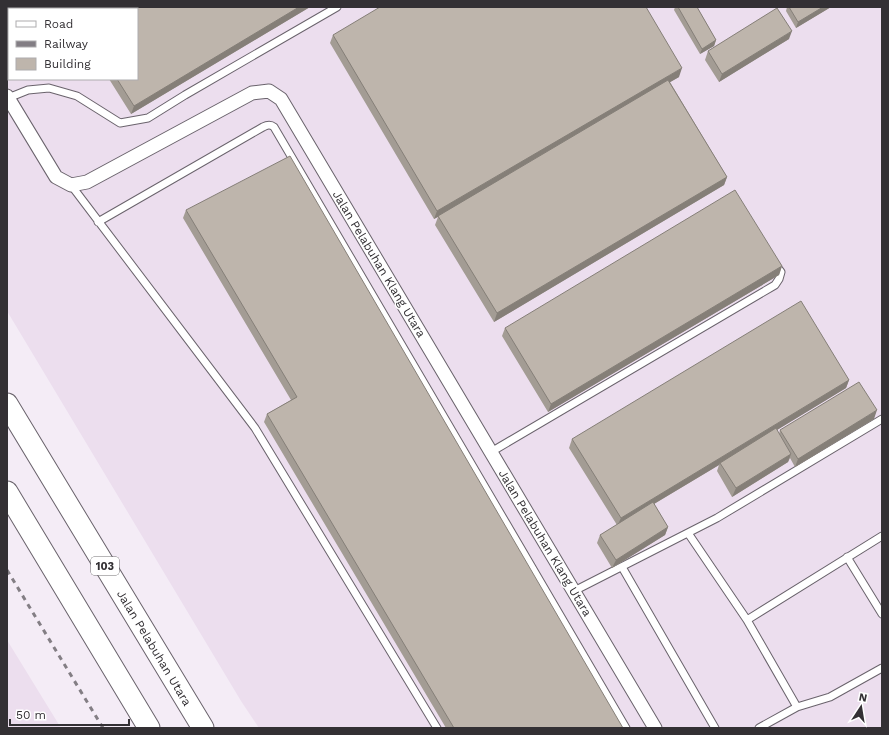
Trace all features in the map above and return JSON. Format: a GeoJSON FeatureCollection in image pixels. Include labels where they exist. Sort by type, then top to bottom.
{"type":"FeatureCollection","features":[{"type":"Feature","properties":{"kind":"main road","name":"Jalan Pelabuhan Utara"},"geometry":{"type":"LineString","coordinates":[[7,404],[203,728]]}},
{"type":"Feature","properties":{"kind":"main road"},"geometry":{"type":"LineString","coordinates":[[7,492],[149,728]]}},
{"type":"Feature","properties":{"kind":"street","name":"Jalan Pelabuhan Klang Utara"},"geometry":{"type":"LineString","coordinates":[[71,186],[87,182],[252,93],[269,91],[281,99],[655,728]]}},
{"type":"Feature","properties":{"kind":"street"},"geometry":{"type":"LineString","coordinates":[[8,97],[56,177],[71,186]]}},
{"type":"Feature","properties":{"kind":"lane"},"geometry":{"type":"LineString","coordinates":[[8,97],[28,90],[49,88],[77,96],[120,123],[148,118],[337,7]]}},
{"type":"Feature","properties":{"kind":"lane"},"geometry":{"type":"LineString","coordinates":[[98,222],[263,127],[267,125],[274,127],[626,728]]}},
{"type":"Feature","properties":{"kind":"lane"},"geometry":{"type":"LineString","coordinates":[[71,186],[255,428],[437,728]]}},
{"type":"Feature","properties":{"kind":"lane"},"geometry":{"type":"LineString","coordinates":[[491,452],[775,285],[781,272],[772,259]]}},
{"type":"Feature","properties":{"kind":"lane"},"geometry":{"type":"LineString","coordinates":[[574,591],[717,518],[882,419]]}},
{"type":"Feature","properties":{"kind":"lane"},"geometry":{"type":"LineString","coordinates":[[688,533],[747,620],[797,707]]}},
{"type":"Feature","properties":{"kind":"lane"},"geometry":{"type":"LineString","coordinates":[[747,620],[882,536]]}},
{"type":"Feature","properties":{"kind":"lane"},"geometry":{"type":"LineString","coordinates":[[848,557],[882,614]]}},
{"type":"Feature","properties":{"kind":"lane"},"geometry":{"type":"LineString","coordinates":[[622,567],[715,728]]}},
{"type":"Feature","properties":{"kind":"lane"},"geometry":{"type":"LineString","coordinates":[[759,728],[797,707],[830,697],[882,668]]}},
{"type":"Feature","properties":{"kind":"shaded area"},"geometry":{"type":"Polygon","coordinates":[[[7,7],[881,7],[882,728],[259,728],[241,701],[7,311],[7,7]]]}},
{"type":"Feature","properties":{"kind":"shaded area"},"geometry":{"type":"Polygon","coordinates":[[[7,640],[61,728],[7,728],[7,640]]]}},
{"type":"Feature","properties":{"kind":"building"},"geometry":{"type":"Polygon","coordinates":[[[299,7],[134,106],[118,80],[138,80],[138,8],[74,8],[299,7]]]}},
{"type":"Feature","properties":{"kind":"building"},"geometry":{"type":"Polygon","coordinates":[[[380,7],[646,7],[682,68],[437,211],[333,35],[380,7]]]}},
{"type":"Feature","properties":{"kind":"building"},"geometry":{"type":"Polygon","coordinates":[[[678,7],[697,7],[716,40],[702,49],[678,7]]]}},
{"type":"Feature","properties":{"kind":"building"},"geometry":{"type":"Polygon","coordinates":[[[789,7],[823,7],[798,22],[789,7]]]}},
{"type":"Feature","properties":{"kind":"building"},"geometry":{"type":"Polygon","coordinates":[[[777,8],[792,31],[722,74],[708,51],[777,8]]]}},
{"type":"Feature","properties":{"kind":"building"},"geometry":{"type":"Polygon","coordinates":[[[668,80],[727,177],[497,313],[438,216],[668,80]]]}},
{"type":"Feature","properties":{"kind":"building"},"geometry":{"type":"Polygon","coordinates":[[[290,156],[623,728],[454,728],[267,414],[297,397],[186,210],[290,156]]]}},
{"type":"Feature","properties":{"kind":"building"},"geometry":{"type":"Polygon","coordinates":[[[735,190],[782,266],[551,404],[505,328],[735,190]]]}},
{"type":"Feature","properties":{"kind":"building"},"geometry":{"type":"Polygon","coordinates":[[[801,301],[849,380],[621,518],[572,439],[801,301]]]}},
{"type":"Feature","properties":{"kind":"building"},"geometry":{"type":"Polygon","coordinates":[[[859,382],[877,410],[798,459],[780,430],[859,382]]]}},
{"type":"Feature","properties":{"kind":"building"},"geometry":{"type":"Polygon","coordinates":[[[776,428],[791,454],[736,488],[720,463],[776,428]]]}},
{"type":"Feature","properties":{"kind":"building"},"geometry":{"type":"Polygon","coordinates":[[[653,502],[668,527],[616,560],[600,535],[653,502]]]}},
{"type":"Feature","properties":{"kind":"railway"},"geometry":{"type":"LineString","coordinates":[[7,570],[103,728]]}}]}
